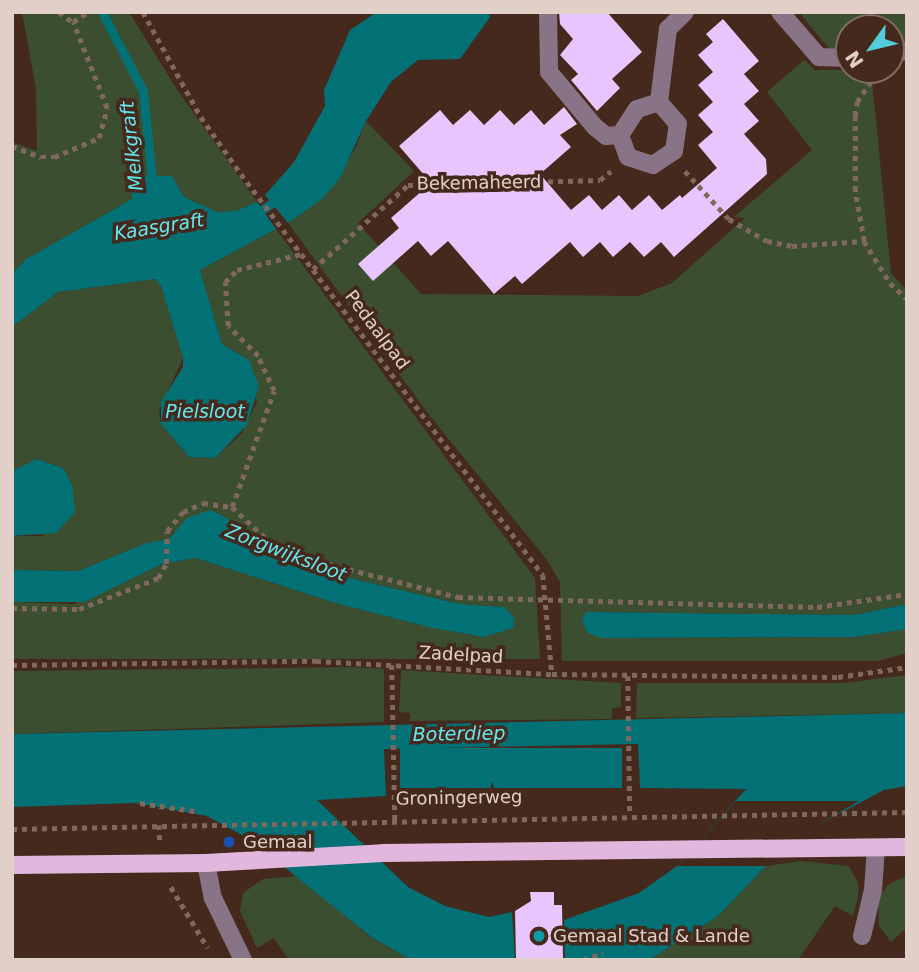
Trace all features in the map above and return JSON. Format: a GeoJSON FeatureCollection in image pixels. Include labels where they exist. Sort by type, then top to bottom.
{"type":"FeatureCollection","features":[{"type":"Feature","properties":{"kind":"main road"},"geometry":{"type":"LineString","coordinates":[[12,865],[206,863],[383,853],[800,847],[895,849]]}},
{"type":"Feature","properties":{"kind":"street"},"geometry":{"type":"LineString","coordinates":[[548,12],[549,72],[595,127],[606,136],[620,135]]}},
{"type":"Feature","properties":{"kind":"street"},"geometry":{"type":"LineString","coordinates":[[620,135],[628,158],[653,165],[674,151],[678,124],[659,102],[668,30],[685,12]]}},
{"type":"Feature","properties":{"kind":"street"},"geometry":{"type":"LineString","coordinates":[[780,12],[819,57],[835,58]]}},
{"type":"Feature","properties":{"kind":"street"},"geometry":{"type":"LineString","coordinates":[[620,135],[637,109],[659,102]]}},
{"type":"Feature","properties":{"kind":"street"},"geometry":{"type":"LineString","coordinates":[[862,936],[873,890],[895,849]]}},
{"type":"Feature","properties":{"kind":"street"},"geometry":{"type":"LineString","coordinates":[[206,863],[213,898],[243,960]]}},
{"type":"Feature","properties":{"kind":"path"},"geometry":{"type":"LineString","coordinates":[[12,146],[41,158],[54,157],[99,138],[107,108],[74,20],[59,12]]}},
{"type":"Feature","properties":{"kind":"path"},"geometry":{"type":"LineString","coordinates":[[74,20],[88,12]]}},
{"type":"Feature","properties":{"kind":"path","name":"Pedaalpad"},"geometry":{"type":"LineString","coordinates":[[143,12],[201,117],[241,174],[543,575],[548,602],[552,674]]}},
{"type":"Feature","properties":{"kind":"path"},"geometry":{"type":"LineString","coordinates":[[869,84],[856,102],[855,191],[864,241],[890,283],[907,299]]}},
{"type":"Feature","properties":{"kind":"path"},"geometry":{"type":"LineString","coordinates":[[674,151],[685,171],[729,219],[767,241],[792,246],[864,241]]}},
{"type":"Feature","properties":{"kind":"path","name":"Bekemaheerd"},"geometry":{"type":"LineString","coordinates":[[313,269],[408,185],[600,180],[628,158]]}},
{"type":"Feature","properties":{"kind":"path"},"geometry":{"type":"LineString","coordinates":[[232,507],[274,391],[258,356],[228,326],[225,282],[247,266],[299,251]]}},
{"type":"Feature","properties":{"kind":"path"},"geometry":{"type":"LineString","coordinates":[[12,607],[79,609],[158,578],[166,564],[165,539],[183,512],[194,506],[232,507],[281,552],[458,597],[548,602],[817,607],[907,594]]}},
{"type":"Feature","properties":{"kind":"path","name":"Zadelpad"},"geometry":{"type":"LineString","coordinates":[[12,665],[316,661],[552,674],[838,677],[907,667]]}},
{"type":"Feature","properties":{"kind":"path"},"geometry":{"type":"LineString","coordinates":[[392,665],[395,821]]}},
{"type":"Feature","properties":{"kind":"path"},"geometry":{"type":"LineString","coordinates":[[628,676],[630,815]]}},
{"type":"Feature","properties":{"kind":"path"},"geometry":{"type":"LineString","coordinates":[[139,803],[194,811]]}},
{"type":"Feature","properties":{"kind":"path","name":"Groningerweg"},"geometry":{"type":"LineString","coordinates":[[12,829],[342,820],[907,812]]}},
{"type":"Feature","properties":{"kind":"path"},"geometry":{"type":"LineString","coordinates":[[159,825],[162,863],[172,890],[215,960]]}},
{"type":"Feature","properties":{"kind":"path"},"geometry":{"type":"LineString","coordinates":[[566,942],[597,931]]}},
{"type":"Feature","properties":{"kind":"path"},"geometry":{"type":"LineString","coordinates":[[583,960],[603,953]]}},
{"type":"Feature","properties":{"kind":"green space"},"geometry":{"type":"Polygon","coordinates":[[[22,12],[129,12],[178,91],[257,202],[236,211],[217,212],[184,197],[171,176],[134,176],[132,199],[26,259],[12,273],[12,142],[37,151],[36,89],[22,12]]]}},
{"type":"Feature","properties":{"kind":"green space"},"geometry":{"type":"Polygon","coordinates":[[[799,12],[907,12],[905,44],[905,14],[835,14],[835,50],[830,50],[799,12]]]}},
{"type":"Feature","properties":{"kind":"green space"},"geometry":{"type":"Polygon","coordinates":[[[804,60],[815,70],[835,70],[835,84],[872,84],[891,273],[907,290],[907,604],[854,615],[586,612],[601,638],[855,637],[907,629],[907,653],[877,661],[562,661],[560,582],[547,560],[430,416],[288,223],[321,200],[356,147],[366,121],[414,171],[358,223],[421,294],[638,296],[672,283],[745,218],[734,217],[812,150],[767,92],[804,60]]]}},
{"type":"Feature","properties":{"kind":"green space"},"geometry":{"type":"Polygon","coordinates":[[[276,229],[535,578],[540,659],[12,659],[12,602],[74,604],[162,564],[196,558],[335,603],[432,628],[484,637],[513,628],[515,619],[503,607],[460,604],[281,562],[233,521],[174,532],[169,539],[146,543],[78,571],[12,570],[12,536],[43,536],[63,468],[37,459],[12,471],[12,327],[58,292],[155,279],[161,286],[183,358],[159,410],[161,424],[189,457],[215,458],[242,433],[257,402],[240,354],[222,344],[200,270],[276,229]]]}},
{"type":"Feature","properties":{"kind":"green space"},"geometry":{"type":"Polygon","coordinates":[[[354,667],[384,669],[384,722],[12,734],[12,671],[354,667]]]}},
{"type":"Feature","properties":{"kind":"green space"},"geometry":{"type":"Polygon","coordinates":[[[401,670],[621,683],[621,707],[612,708],[612,719],[410,721],[410,713],[399,712],[401,670]]]}},
{"type":"Feature","properties":{"kind":"green space"},"geometry":{"type":"Polygon","coordinates":[[[907,675],[907,713],[636,718],[637,683],[843,683],[907,675]]]}},
{"type":"Feature","properties":{"kind":"green space"},"geometry":{"type":"Polygon","coordinates":[[[801,861],[849,866],[858,883],[858,898],[853,916],[835,906],[798,960],[649,960],[718,916],[766,866],[801,861]]]}},
{"type":"Feature","properties":{"kind":"green space"},"geometry":{"type":"Polygon","coordinates":[[[298,876],[370,937],[411,960],[289,960],[274,938],[257,948],[240,911],[243,893],[263,879],[298,876]]]}},
{"type":"Feature","properties":{"kind":"green space"},"geometry":{"type":"Polygon","coordinates":[[[907,876],[907,933],[904,930],[891,942],[879,926],[878,898],[889,884],[907,876]]]}},
{"type":"Feature","properties":{"kind":"water"},"geometry":{"type":"Polygon","coordinates":[[[377,12],[489,12],[490,17],[460,59],[418,60],[391,82],[366,121],[340,178],[321,200],[288,223],[265,195],[294,162],[325,106],[324,90],[350,30],[377,12]]]}},
{"type":"Feature","properties":{"kind":"water","name":"Pielsloot"},"geometry":{"type":"Polygon","coordinates":[[[133,176],[172,176],[184,197],[217,212],[236,211],[257,202],[276,229],[200,270],[222,344],[249,360],[259,386],[247,425],[215,458],[189,457],[161,424],[161,402],[183,367],[183,358],[161,286],[155,279],[58,292],[12,327],[12,273],[26,259],[132,199],[133,176]]]}},
{"type":"Feature","properties":{"kind":"water"},"geometry":{"type":"Polygon","coordinates":[[[37,459],[63,468],[72,485],[75,512],[56,533],[12,536],[12,471],[37,459]]]}},
{"type":"Feature","properties":{"kind":"water"},"geometry":{"type":"Polygon","coordinates":[[[210,510],[233,521],[281,562],[460,604],[504,607],[515,619],[513,628],[484,637],[432,628],[335,603],[196,558],[162,564],[84,602],[12,602],[12,570],[78,571],[146,543],[169,539],[187,518],[210,510]]]}},
{"type":"Feature","properties":{"kind":"water"},"geometry":{"type":"Polygon","coordinates":[[[907,604],[907,629],[855,637],[601,638],[588,633],[582,621],[586,612],[854,615],[907,604]]]}},
{"type":"Feature","properties":{"kind":"water","name":"Boterdiep"},"geometry":{"type":"Polygon","coordinates":[[[907,713],[907,786],[884,790],[818,825],[766,866],[718,916],[649,960],[565,960],[564,920],[639,893],[677,866],[746,789],[640,788],[638,744],[384,749],[386,796],[317,800],[408,887],[445,906],[489,917],[512,912],[515,960],[411,960],[371,937],[251,840],[207,816],[135,803],[12,807],[12,734],[907,713]]]}},
{"type":"Feature","properties":{"kind":"water"},"geometry":{"type":"Polygon","coordinates":[[[400,748],[622,748],[622,788],[400,788],[400,748]]]}},
{"type":"Feature","properties":{"kind":"pier"},"geometry":{"type":"Polygon","coordinates":[[[736,801],[859,801],[818,825],[766,866],[677,866],[736,801]]]}},
{"type":"Feature","properties":{"kind":"building"},"geometry":{"type":"Polygon","coordinates":[[[559,12],[607,12],[642,52],[612,79],[620,88],[597,111],[571,80],[578,74],[560,55],[573,39],[560,24],[559,12]]]}},
{"type":"Feature","properties":{"kind":"building"},"geometry":{"type":"Polygon","coordinates":[[[723,19],[759,61],[744,74],[759,91],[744,104],[759,121],[744,134],[766,159],[767,174],[674,257],[661,242],[644,257],[630,242],[613,257],[600,242],[583,257],[570,242],[522,284],[515,276],[494,294],[448,241],[431,256],[418,241],[373,281],[358,264],[399,228],[391,218],[431,183],[399,146],[440,110],[453,125],[470,110],[484,125],[500,110],[514,125],[531,110],[544,125],[564,107],[577,124],[560,135],[571,147],[540,174],[571,210],[589,195],[602,210],[619,195],[632,210],[649,195],[662,210],[680,195],[682,198],[717,168],[698,145],[713,132],[698,115],[713,102],[698,85],[713,72],[698,55],[713,42],[706,34],[723,19]]]}},
{"type":"Feature","properties":{"kind":"building","name":"Gemaal Stad & Lande"},"geometry":{"type":"Polygon","coordinates":[[[530,892],[554,892],[554,905],[562,905],[563,960],[516,960],[515,911],[531,901],[530,892]]]}},
{"type":"Feature","properties":{"kind":"waterway","name":"Melkgraft"},"geometry":{"type":"LineString","coordinates":[[102,12],[143,91],[153,191]]}},
{"type":"Feature","properties":{"kind":"waterway","name":"Kaasgraft"},"geometry":{"type":"LineString","coordinates":[[252,216],[281,197]]}},
{"type":"Feature","properties":{"kind":"place","name":"Gemaal"},"geometry":{"type":"Point","coordinates":[229,842]}},
{"type":"Feature","properties":{"kind":"place","name":"Gemaal Stad & Lande"},"geometry":{"type":"Point","coordinates":[539,936]}},
{"type":"Feature","properties":{"kind":"water label","name":"Zorgwijksloot"},"geometry":{"type":"Point","coordinates":[286,553]}}]}
